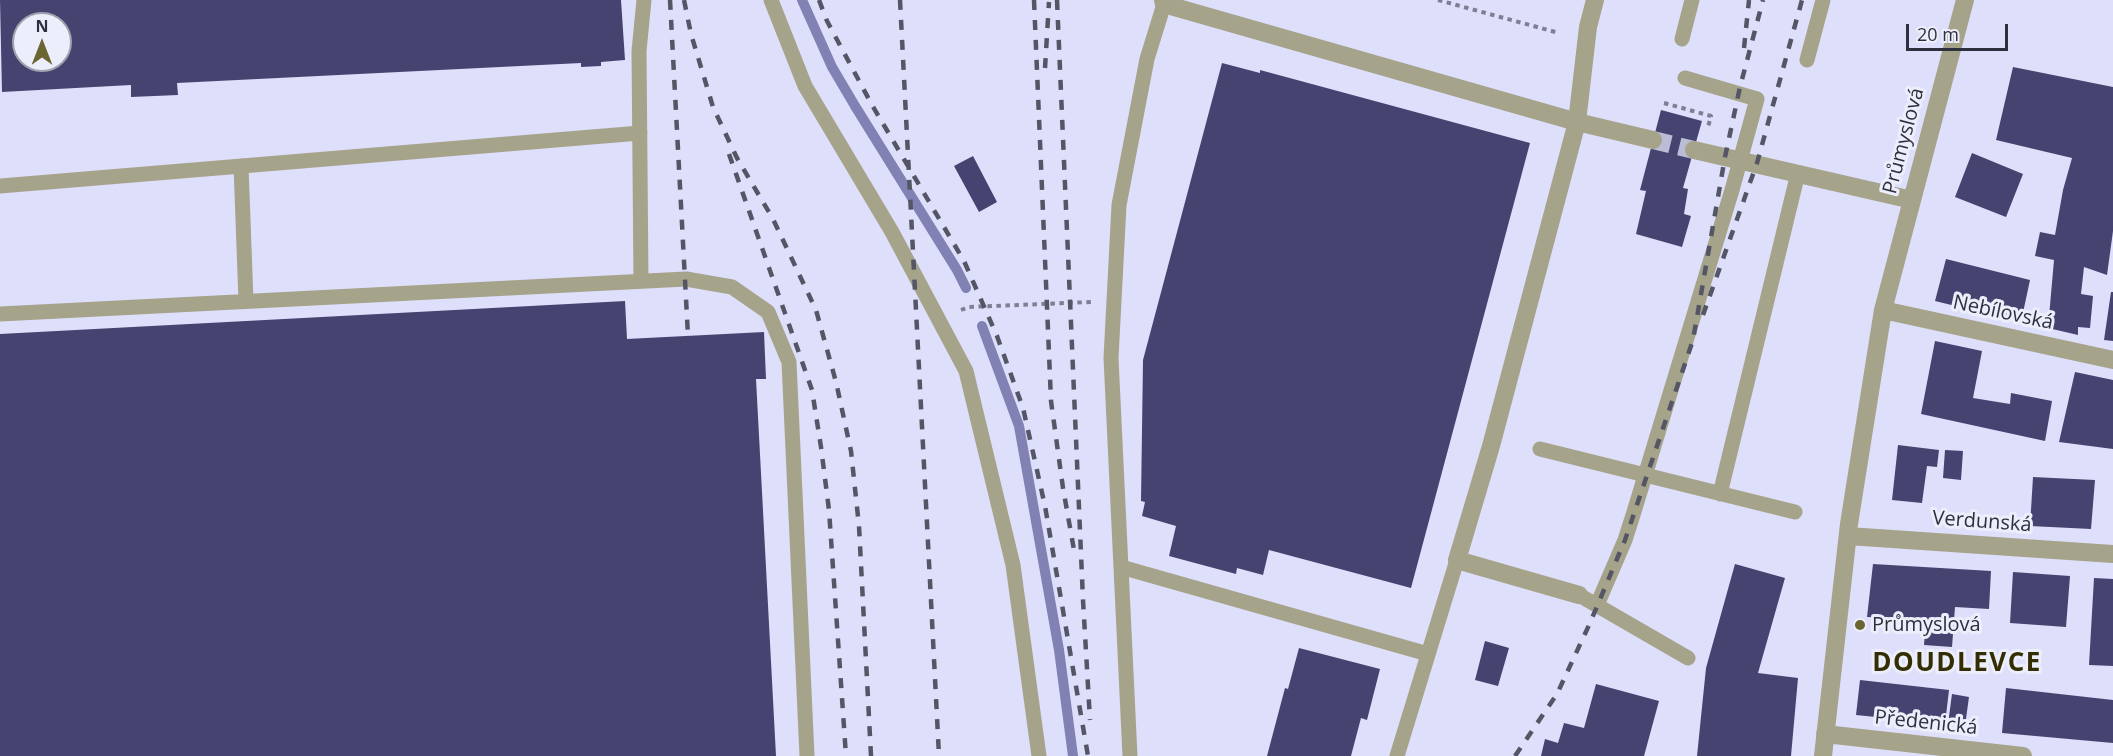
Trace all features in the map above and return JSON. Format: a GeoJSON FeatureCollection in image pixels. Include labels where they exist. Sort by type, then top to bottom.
{"type":"FeatureCollection","features":[{"type":"Feature","properties":{"kind":"street"},"geometry":{"type":"LineString","coordinates":[[1579,595],[1457,560],[1491,446],[1577,122],[1588,27],[1595,0]]}},
{"type":"Feature","properties":{"kind":"street","name":"Průmyslová"},"geometry":{"type":"LineString","coordinates":[[1823,756],[1848,536],[1883,310],[1965,0]]}},
{"type":"Feature","properties":{"kind":"street"},"geometry":{"type":"LineString","coordinates":[[1163,2],[1577,122],[1653,140]]}},
{"type":"Feature","properties":{"kind":"street"},"geometry":{"type":"LineString","coordinates":[[1694,150],[1912,200]]}},
{"type":"Feature","properties":{"kind":"street","name":"Nebílovská"},"geometry":{"type":"LineString","coordinates":[[1883,310],[2113,360]]}},
{"type":"Feature","properties":{"kind":"street","name":"Verdunská"},"geometry":{"type":"LineString","coordinates":[[1848,536],[2113,554]]}},
{"type":"Feature","properties":{"kind":"street","name":"Předenická"},"geometry":{"type":"LineString","coordinates":[[1825,734],[2023,756]]}},
{"type":"Feature","properties":{"kind":"lane"},"geometry":{"type":"LineString","coordinates":[[641,281],[639,51],[644,0]]}},
{"type":"Feature","properties":{"kind":"lane"},"geometry":{"type":"LineString","coordinates":[[771,0],[805,86],[892,231],[966,371],[1013,565],[1038,756]]}},
{"type":"Feature","properties":{"kind":"lane"},"geometry":{"type":"LineString","coordinates":[[1682,39],[1692,0]]}},
{"type":"Feature","properties":{"kind":"lane"},"geometry":{"type":"LineString","coordinates":[[1807,60],[1823,0]]}},
{"type":"Feature","properties":{"kind":"lane"},"geometry":{"type":"LineString","coordinates":[[1130,756],[1111,358],[1119,206],[1147,59],[1163,2]]}},
{"type":"Feature","properties":{"kind":"lane"},"geometry":{"type":"LineString","coordinates":[[1597,605],[1625,540],[1757,99],[1685,78]]}},
{"type":"Feature","properties":{"kind":"lane"},"geometry":{"type":"LineString","coordinates":[[0,186],[640,134]]}},
{"type":"Feature","properties":{"kind":"lane"},"geometry":{"type":"LineString","coordinates":[[241,166],[246,301]]}},
{"type":"Feature","properties":{"kind":"lane"},"geometry":{"type":"LineString","coordinates":[[1720,494],[1798,173]]}},
{"type":"Feature","properties":{"kind":"lane"},"geometry":{"type":"LineString","coordinates":[[0,314],[686,279],[732,287],[768,312],[789,362],[807,756]]}},
{"type":"Feature","properties":{"kind":"lane"},"geometry":{"type":"LineString","coordinates":[[1540,449],[1795,512]]}},
{"type":"Feature","properties":{"kind":"lane"},"geometry":{"type":"LineString","coordinates":[[1397,756],[1457,560]]}},
{"type":"Feature","properties":{"kind":"lane"},"geometry":{"type":"LineString","coordinates":[[1121,567],[1428,654]]}},
{"type":"Feature","properties":{"kind":"lane"},"geometry":{"type":"LineString","coordinates":[[1579,595],[1688,658]]}},
{"type":"Feature","properties":{"kind":"path"},"geometry":{"type":"LineString","coordinates":[[1438,0],[1559,33]]}},
{"type":"Feature","properties":{"kind":"path"},"geometry":{"type":"LineString","coordinates":[[938,319],[969,307],[1114,301]]}},
{"type":"Feature","properties":{"kind":"building"},"geometry":{"type":"Polygon","coordinates":[[[0,0],[621,0],[625,60],[601,62],[601,66],[581,67],[581,63],[177,83],[178,95],[131,97],[131,85],[2,92],[0,0]]]}},
{"type":"Feature","properties":{"kind":"building"},"geometry":{"type":"Polygon","coordinates":[[[1222,63],[1260,73],[1260,70],[1530,143],[1411,588],[1269,550],[1263,575],[1237,568],[1236,574],[1169,556],[1176,526],[1142,516],[1145,502],[1141,501],[1143,360],[1222,63]]]}},
{"type":"Feature","properties":{"kind":"building"},"geometry":{"type":"Polygon","coordinates":[[[2013,67],[2113,87],[2113,231],[2107,275],[2084,267],[2081,294],[2093,296],[2090,328],[2078,327],[2078,335],[2048,328],[2054,260],[2035,256],[2040,232],[2055,235],[2063,190],[2072,158],[1996,140],[2013,67]]]}},
{"type":"Feature","properties":{"kind":"building"},"geometry":{"type":"Polygon","coordinates":[[[1661,110],[1702,121],[1683,188],[1688,189],[1684,214],[1691,216],[1682,247],[1636,234],[1646,191],[1640,190],[1661,110]]]}},
{"type":"Feature","properties":{"kind":"building"},"geometry":{"type":"Polygon","coordinates":[[[1972,153],[2023,174],[2006,217],[1955,197],[1972,153]]]}},
{"type":"Feature","properties":{"kind":"building"},"geometry":{"type":"Polygon","coordinates":[[[973,156],[997,202],[979,212],[954,166],[973,156]]]}},
{"type":"Feature","properties":{"kind":"building"},"geometry":{"type":"Polygon","coordinates":[[[1946,259],[2030,280],[2021,322],[1935,301],[1946,259]]]}},
{"type":"Feature","properties":{"kind":"building"},"geometry":{"type":"Polygon","coordinates":[[[2111,292],[2113,292],[2113,341],[2104,340],[2111,292]]]}},
{"type":"Feature","properties":{"kind":"building"},"geometry":{"type":"Polygon","coordinates":[[[625,301],[627,339],[764,332],[766,379],[756,379],[776,756],[0,756],[0,334],[625,301]]]}},
{"type":"Feature","properties":{"kind":"building"},"geometry":{"type":"Polygon","coordinates":[[[1935,341],[1982,351],[1973,398],[2010,404],[2011,393],[2052,401],[2045,441],[1921,414],[1935,341]]]}},
{"type":"Feature","properties":{"kind":"building"},"geometry":{"type":"Polygon","coordinates":[[[2075,372],[2113,380],[2113,449],[2059,442],[2075,372]]]}},
{"type":"Feature","properties":{"kind":"building"},"geometry":{"type":"Polygon","coordinates":[[[1898,445],[1939,450],[1937,467],[1927,466],[1922,503],[1892,500],[1898,445]]]}},
{"type":"Feature","properties":{"kind":"building"},"geometry":{"type":"Polygon","coordinates":[[[1945,450],[1963,451],[1961,480],[1943,478],[1945,450]]]}},
{"type":"Feature","properties":{"kind":"building"},"geometry":{"type":"Polygon","coordinates":[[[2033,477],[2095,480],[2091,529],[2030,526],[2033,477]]]}},
{"type":"Feature","properties":{"kind":"building"},"geometry":{"type":"Polygon","coordinates":[[[1735,564],[1785,578],[1758,673],[1798,678],[1791,756],[1697,756],[1706,668],[1735,564]]]}},
{"type":"Feature","properties":{"kind":"building"},"geometry":{"type":"Polygon","coordinates":[[[1873,564],[1991,571],[1989,609],[1955,607],[1952,647],[1924,645],[1926,620],[1910,620],[1910,628],[1895,626],[1896,618],[1867,617],[1873,564]]]}},
{"type":"Feature","properties":{"kind":"building"},"geometry":{"type":"Polygon","coordinates":[[[2013,572],[2070,576],[2066,627],[2010,623],[2013,572]]]}},
{"type":"Feature","properties":{"kind":"building"},"geometry":{"type":"Polygon","coordinates":[[[2094,578],[2113,579],[2113,666],[2089,665],[2094,578]]]}},
{"type":"Feature","properties":{"kind":"building"},"geometry":{"type":"Polygon","coordinates":[[[1485,641],[1509,648],[1498,686],[1475,680],[1485,641]]]}},
{"type":"Feature","properties":{"kind":"building"},"geometry":{"type":"Polygon","coordinates":[[[1299,648],[1380,669],[1367,720],[1361,718],[1351,756],[1267,756],[1285,688],[1288,689],[1299,648]]]}},
{"type":"Feature","properties":{"kind":"building"},"geometry":{"type":"Polygon","coordinates":[[[1860,680],[1949,690],[1945,724],[1856,715],[1860,680]]]}},
{"type":"Feature","properties":{"kind":"building"},"geometry":{"type":"Polygon","coordinates":[[[1596,684],[1659,701],[1644,756],[1541,756],[1545,739],[1558,743],[1564,723],[1584,728],[1596,684]]]}},
{"type":"Feature","properties":{"kind":"building"},"geometry":{"type":"Polygon","coordinates":[[[2006,688],[2113,700],[2113,743],[2002,733],[2006,688]]]}},
{"type":"Feature","properties":{"kind":"building"},"geometry":{"type":"Polygon","coordinates":[[[1952,694],[1969,697],[1965,726],[1948,724],[1952,694]]]}},
{"type":"Feature","properties":{"kind":"waterway"},"geometry":{"type":"LineString","coordinates":[[802,0],[832,67],[966,288]]}},
{"type":"Feature","properties":{"kind":"waterway"},"geometry":{"type":"LineString","coordinates":[[982,326],[1019,426],[1059,650],[1073,756]]}},
{"type":"Feature","properties":{"kind":"tunnel"},"geometry":{"type":"LineString","coordinates":[[1653,140],[1694,150]]}},
{"type":"Feature","properties":{"kind":"railway"},"geometry":{"type":"LineString","coordinates":[[670,0],[688,336]]}},
{"type":"Feature","properties":{"kind":"railway"},"geometry":{"type":"LineString","coordinates":[[684,0],[691,34],[713,107],[737,158],[773,219],[816,310],[836,382],[851,451],[859,526],[871,756]]}},
{"type":"Feature","properties":{"kind":"railway"},"geometry":{"type":"LineString","coordinates":[[819,0],[827,21],[872,105],[964,261],[997,336],[1023,408],[1045,506],[1088,756]]}},
{"type":"Feature","properties":{"kind":"railway"},"geometry":{"type":"LineString","coordinates":[[900,0],[939,756]]}},
{"type":"Feature","properties":{"kind":"railway"},"geometry":{"type":"LineString","coordinates":[[1034,0],[1051,401],[1074,550]]}},
{"type":"Feature","properties":{"kind":"railway"},"geometry":{"type":"LineString","coordinates":[[1057,0],[1090,720]]}},
{"type":"Feature","properties":{"kind":"railway"},"geometry":{"type":"LineString","coordinates":[[1744,48],[1749,0]]}},
{"type":"Feature","properties":{"kind":"railway"},"geometry":{"type":"LineString","coordinates":[[1515,756],[1557,694],[1590,623],[1625,540],[1693,340],[1725,157],[1740,87],[1763,0]]}},
{"type":"Feature","properties":{"kind":"railway"},"geometry":{"type":"LineString","coordinates":[[1703,315],[1757,163],[1802,0]]}},
{"type":"Feature","properties":{"kind":"railway"},"geometry":{"type":"LineString","coordinates":[[1045,68],[1049,2]]}},
{"type":"Feature","properties":{"kind":"railway"},"geometry":{"type":"LineString","coordinates":[[729,154],[812,390],[829,510],[846,756]]}},
{"type":"Feature","properties":{"kind":"place","name":"Průmyslová"},"geometry":{"type":"Point","coordinates":[1860,625]}},
{"type":"Feature","properties":{"kind":"district","name":"DOUDLEVCE"},"geometry":{"type":"Point","coordinates":[1957,664]}}]}
